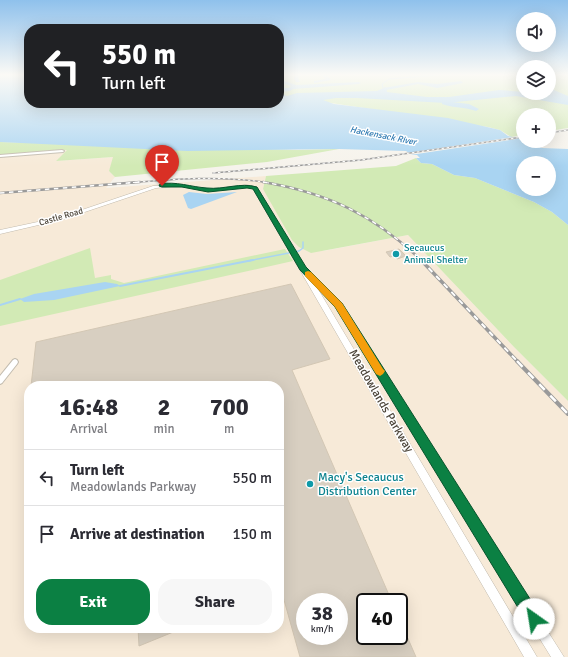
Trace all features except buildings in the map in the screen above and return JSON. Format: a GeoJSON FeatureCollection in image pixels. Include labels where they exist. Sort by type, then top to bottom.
{"type":"FeatureCollection","features":[{"type":"Feature","properties":{"kind":"street"},"geometry":{"type":"LineString","coordinates":[[0,156],[62,151]]}},
{"type":"Feature","properties":{"kind":"street","name":"Meadowlands Parkway"},"geometry":{"type":"LineString","coordinates":[[121,197],[154,187],[169,185],[182,185],[208,190],[252,186],[258,193],[531,657]]}},
{"type":"Feature","properties":{"kind":"street","name":"Castle Road"},"geometry":{"type":"LineString","coordinates":[[0,232],[62,218],[121,197]]}},
{"type":"Feature","properties":{"kind":"street","name":"Meadowlands Parkway"},"geometry":{"type":"LineString","coordinates":[[303,269],[338,305],[558,657]]}},
{"type":"Feature","properties":{"kind":"street"},"geometry":{"type":"LineString","coordinates":[[0,381],[15,362]]}},
{"type":"Feature","properties":{"kind":"shaded area"},"geometry":{"type":"Polygon","coordinates":[[[68,150],[56,161],[114,157],[109,171],[115,177],[106,188],[266,176],[263,189],[323,251],[408,235],[514,347],[568,401],[568,657],[0,657],[0,155],[68,150]]]}},
{"type":"Feature","properties":{"kind":"green space"},"geometry":{"type":"Polygon","coordinates":[[[342,105],[568,105],[568,128],[556,130],[556,108],[516,108],[516,136],[511,137],[500,130],[342,105]]]}},
{"type":"Feature","properties":{"kind":"green space"},"geometry":{"type":"Polygon","coordinates":[[[0,142],[297,150],[339,149],[267,162],[115,177],[109,171],[113,157],[56,161],[67,150],[0,155],[0,142]]]}},
{"type":"Feature","properties":{"kind":"green space"},"geometry":{"type":"Polygon","coordinates":[[[416,158],[421,163],[432,164],[454,175],[475,178],[516,195],[516,196],[534,202],[552,212],[568,225],[568,401],[514,347],[408,235],[311,253],[299,247],[292,240],[263,189],[266,176],[396,166],[416,158]]]}},
{"type":"Feature","properties":{"kind":"green space"},"geometry":{"type":"Polygon","coordinates":[[[90,248],[95,278],[111,275],[111,279],[124,283],[285,249],[293,261],[0,326],[0,280],[90,248]]]}},
{"type":"Feature","properties":{"kind":"water","name":"Hackensack River"},"geometry":{"type":"Polygon","coordinates":[[[0,105],[24,105],[24,108],[284,108],[284,105],[339,105],[448,118],[500,130],[508,136],[516,138],[516,148],[568,149],[568,225],[552,212],[519,196],[556,196],[556,156],[516,156],[516,195],[475,178],[454,175],[432,164],[421,163],[416,158],[420,158],[417,155],[412,155],[406,151],[339,149],[187,151],[0,142],[0,105]]]}},
{"type":"Feature","properties":{"kind":"water"},"geometry":{"type":"Polygon","coordinates":[[[189,192],[207,194],[237,192],[191,209],[188,208],[183,195],[189,192]]]}},
{"type":"Feature","properties":{"kind":"water"},"geometry":{"type":"Polygon","coordinates":[[[105,282],[120,286],[54,300],[24,302],[20,299],[34,294],[105,282]]]}},
{"type":"Feature","properties":{"kind":"pier"},"geometry":{"type":"Polygon","coordinates":[[[513,137],[516,139],[410,155],[407,153],[513,137]]]}},
{"type":"Feature","properties":{"kind":"waterway"},"geometry":{"type":"LineString","coordinates":[[451,105],[469,106],[476,109]]}},
{"type":"Feature","properties":{"kind":"waterway"},"geometry":{"type":"LineString","coordinates":[[248,261],[299,251],[303,248],[303,242]]}},
{"type":"Feature","properties":{"kind":"waterway"},"geometry":{"type":"LineString","coordinates":[[120,286],[253,260]]}},
{"type":"Feature","properties":{"kind":"waterway"},"geometry":{"type":"LineString","coordinates":[[0,305],[20,299]]}},
{"type":"Feature","properties":{"kind":"railway"},"geometry":{"type":"LineString","coordinates":[[556,132],[568,130]]}},
{"type":"Feature","properties":{"kind":"railway"},"geometry":{"type":"LineString","coordinates":[[213,173],[361,160],[516,138]]}},
{"type":"Feature","properties":{"kind":"railway"},"geometry":{"type":"LineString","coordinates":[[128,183],[216,178],[266,183]]}},
{"type":"Feature","properties":{"kind":"railway"},"geometry":{"type":"LineString","coordinates":[[0,193],[140,182]]}},
{"type":"Feature","properties":{"kind":"railway"},"geometry":{"type":"LineString","coordinates":[[266,183],[309,193],[349,208],[386,231],[422,261]]}},
{"type":"Feature","properties":{"kind":"railway"},"geometry":{"type":"LineString","coordinates":[[422,261],[518,362]]}},
{"type":"Feature","properties":{"kind":"railway"},"geometry":{"type":"LineString","coordinates":[[517,361],[568,414]]}},
{"type":"Feature","properties":{"kind":"slow traffic"},"geometry":{"type":"LineString","coordinates":[[308,274],[335,300],[380,371]]}},
{"type":"Feature","properties":{"kind":"place","name":"Secaucus Animal Shelter"},"geometry":{"type":"Point","coordinates":[396,254]}},
{"type":"Feature","properties":{"kind":"place","name":"Macy's Secaucus Distribution Center"},"geometry":{"type":"Point","coordinates":[310,484]}},
{"type":"Feature","properties":{"kind":"route"},"geometry":{"type":"LineString","coordinates":[[162,186],[182,185],[203,190],[247,186],[252,186],[255,188],[303,269],[335,300],[534,619]]}}]}
